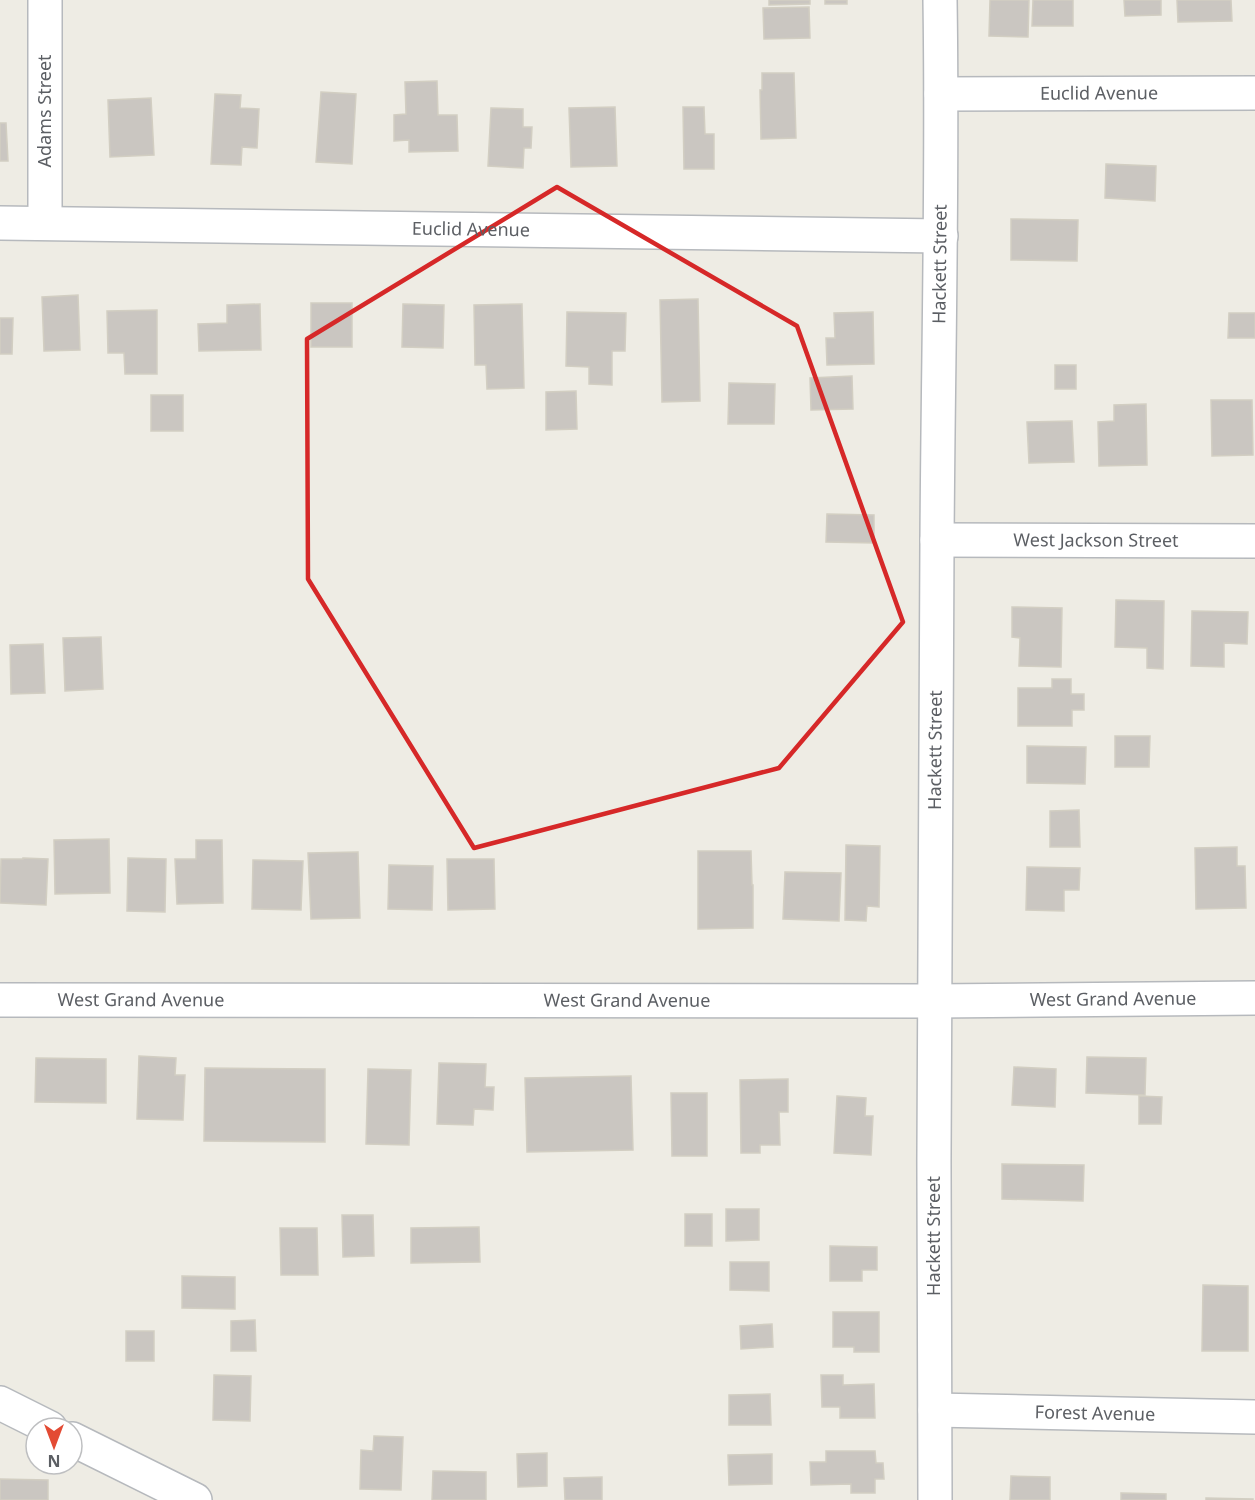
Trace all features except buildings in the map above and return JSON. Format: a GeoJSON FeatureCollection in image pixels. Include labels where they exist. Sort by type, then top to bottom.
{"type":"FeatureCollection","features":[{"type":"Feature","properties":{"kind":"street","name":"Adams Street"},"geometry":{"type":"LineString","coordinates":[[45,0],[45,223]]}},
{"type":"Feature","properties":{"kind":"street","name":"Hackett Street"},"geometry":{"type":"LineString","coordinates":[[935,1500],[934,1001],[941,236],[940,0]]}},
{"type":"Feature","properties":{"kind":"street","name":"Euclid Avenue"},"geometry":{"type":"LineString","coordinates":[[941,94],[1255,93]]}},
{"type":"Feature","properties":{"kind":"street","name":"Euclid Avenue"},"geometry":{"type":"LineString","coordinates":[[0,222],[941,236]]}},
{"type":"Feature","properties":{"kind":"street","name":"West Jackson Street"},"geometry":{"type":"LineString","coordinates":[[937,540],[1255,541]]}},
{"type":"Feature","properties":{"kind":"street","name":"West Grand Avenue"},"geometry":{"type":"LineString","coordinates":[[0,1000],[934,1001],[1255,998]]}},
{"type":"Feature","properties":{"kind":"street"},"geometry":{"type":"LineString","coordinates":[[0,1403],[26,1416]]}},
{"type":"Feature","properties":{"kind":"street","name":"Forest Avenue"},"geometry":{"type":"LineString","coordinates":[[935,1410],[1255,1417]]}},
{"type":"Feature","properties":{"kind":"street"},"geometry":{"type":"LineString","coordinates":[[84,1445],[195,1500]]}},
{"type":"Feature","properties":{"kind":"highlighted area"},"geometry":{"type":"Polygon","coordinates":[[[557,187],[797,326],[903,622],[779,768],[474,848],[308,579],[307,339],[557,187]]]}}]}
